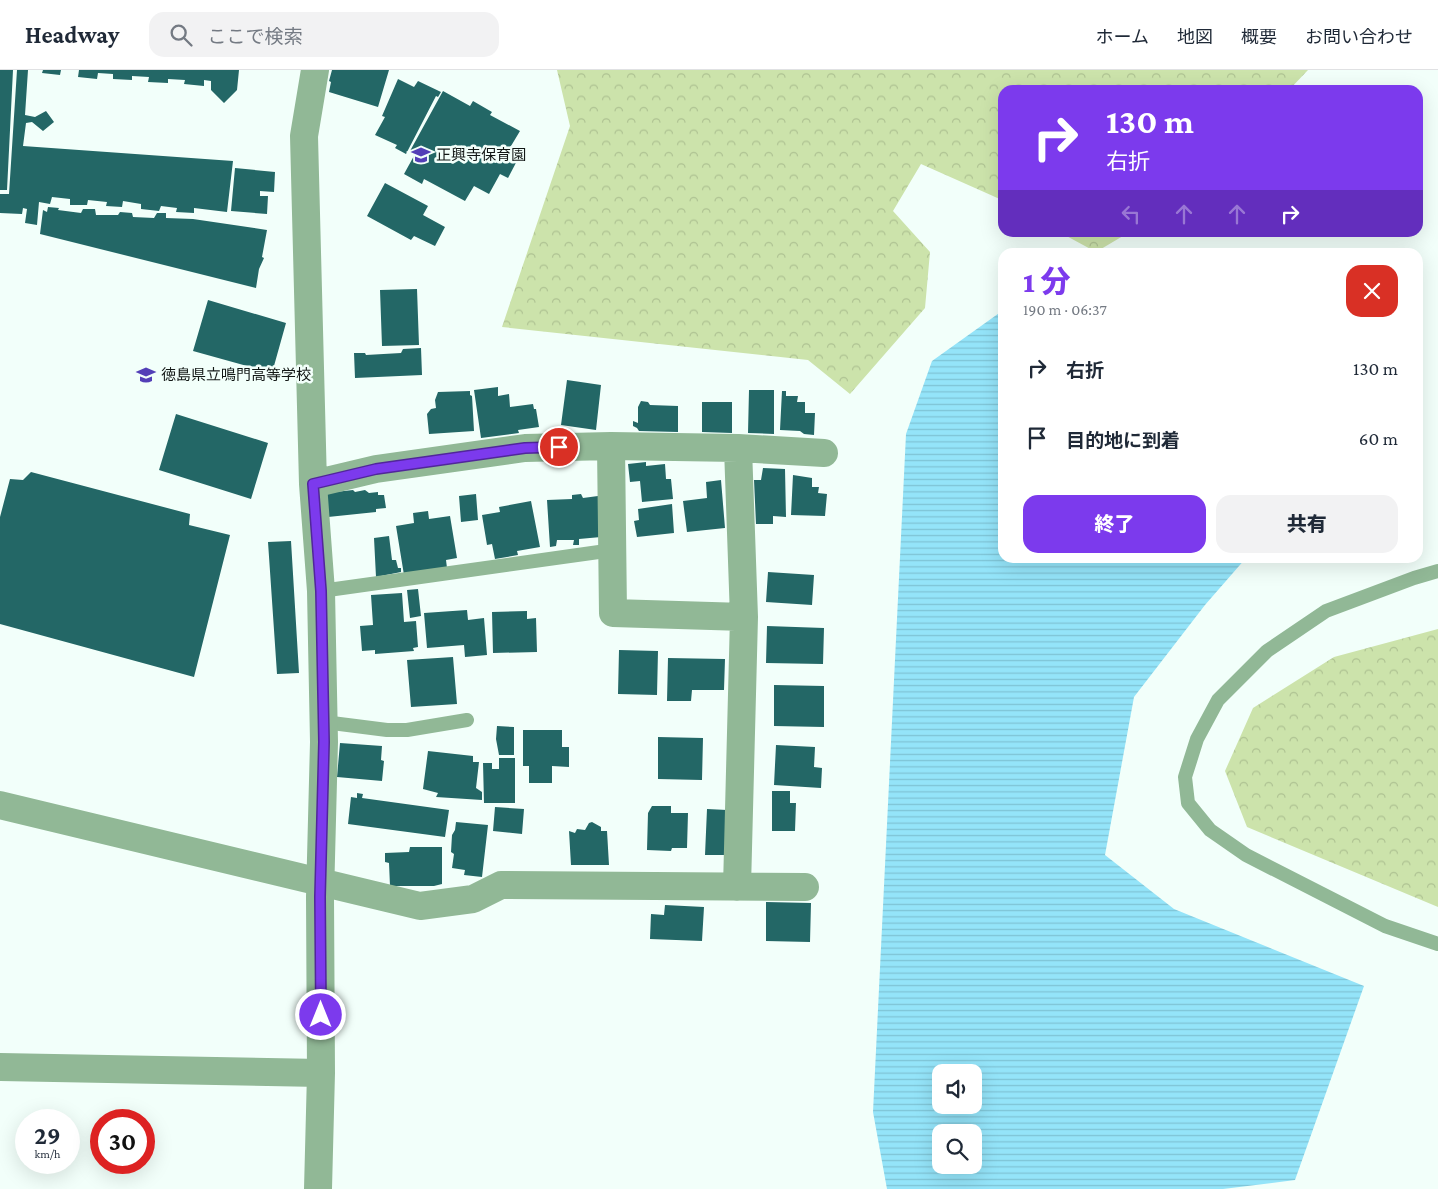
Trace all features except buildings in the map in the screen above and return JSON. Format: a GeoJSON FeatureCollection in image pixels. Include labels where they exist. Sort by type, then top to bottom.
{"type":"FeatureCollection","features":[{"type":"Feature","properties":{"kind":"street"},"geometry":{"type":"LineString","coordinates":[[315,70],[304,136],[313,484],[321,591],[324,722],[321,883],[321,1074],[318,1189]]}},
{"type":"Feature","properties":{"kind":"street"},"geometry":{"type":"LineString","coordinates":[[313,484],[376,469],[525,448],[611,446],[738,448],[824,453]]}},
{"type":"Feature","properties":{"kind":"street"},"geometry":{"type":"LineString","coordinates":[[611,446],[614,614],[744,617]]}},
{"type":"Feature","properties":{"kind":"street"},"geometry":{"type":"LineString","coordinates":[[737,887],[744,617],[738,448]]}},
{"type":"Feature","properties":{"kind":"street"},"geometry":{"type":"LineString","coordinates":[[0,805],[420,906],[473,900],[501,886],[805,887]]}},
{"type":"Feature","properties":{"kind":"street"},"geometry":{"type":"LineString","coordinates":[[0,1067],[321,1074]]}},
{"type":"Feature","properties":{"kind":"lane"},"geometry":{"type":"LineString","coordinates":[[321,591],[613,550]]}},
{"type":"Feature","properties":{"kind":"lane"},"geometry":{"type":"LineString","coordinates":[[1438,571],[1326,611],[1267,651],[1218,700],[1197,738],[1185,777],[1188,803],[1210,830],[1246,855],[1385,926],[1438,944]]}},
{"type":"Feature","properties":{"kind":"lane"},"geometry":{"type":"LineString","coordinates":[[324,722],[388,730],[407,730],[467,720]]}},
{"type":"Feature","properties":{"kind":"green space"},"geometry":{"type":"Polygon","coordinates":[[[557,70],[1308,70],[1294,85],[998,85],[998,198],[921,164],[893,211],[930,252],[925,308],[850,394],[808,360],[502,327],[570,126],[557,70]]]}},
{"type":"Feature","properties":{"kind":"green space"},"geometry":{"type":"Polygon","coordinates":[[[1068,237],[1121,237],[1103,248],[1089,248],[1068,237]]]}},
{"type":"Feature","properties":{"kind":"green space"},"geometry":{"type":"Polygon","coordinates":[[[1438,629],[1438,907],[1247,827],[1225,771],[1253,708],[1334,657],[1438,629]]]}},
{"type":"Feature","properties":{"kind":"water"},"geometry":{"type":"Polygon","coordinates":[[[998,314],[998,563],[1242,563],[1205,605],[1134,697],[1105,855],[1174,909],[1364,986],[1295,1180],[1223,1189],[887,1189],[873,1112],[906,434],[932,361],[998,314]]]}},
{"type":"Feature","properties":{"kind":"place","name":"正興寺保育園"},"geometry":{"type":"Point","coordinates":[421,155]}},
{"type":"Feature","properties":{"kind":"place","name":"徳島県立鳴門高等学校"},"geometry":{"type":"Point","coordinates":[146,375]}},
{"type":"Feature","properties":{"kind":"route"},"geometry":{"type":"LineString","coordinates":[[321,1015],[320,897],[324,742],[321,591],[313,484],[376,469],[525,448],[559,447]]}}]}
